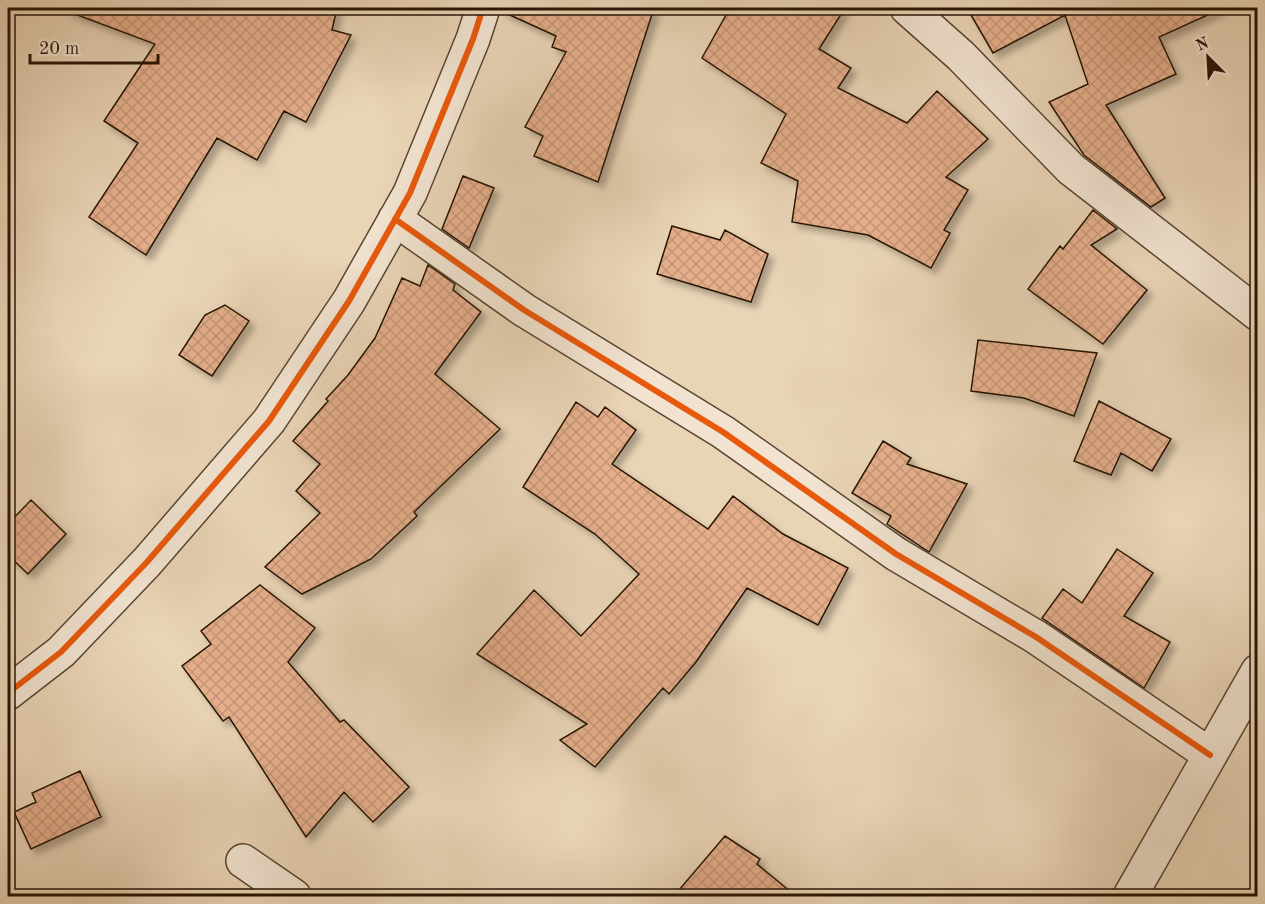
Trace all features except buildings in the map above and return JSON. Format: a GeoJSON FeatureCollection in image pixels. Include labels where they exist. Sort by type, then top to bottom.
{"type":"FeatureCollection","features":[{"type":"Feature","properties":{"kind":"street"},"geometry":{"type":"LineString","coordinates":[[8,693],[61,652],[77,636],[147,562],[269,421],[349,301],[410,193],[473,39],[483,8]]}},
{"type":"Feature","properties":{"kind":"street"},"geometry":{"type":"LineString","coordinates":[[907,8],[961,56],[1071,169],[1257,314]]}},
{"type":"Feature","properties":{"kind":"street"},"geometry":{"type":"LineString","coordinates":[[395,219],[524,310],[723,432],[896,554],[1035,637],[1210,755]]}},
{"type":"Feature","properties":{"kind":"street"},"geometry":{"type":"LineString","coordinates":[[1130,897],[1257,671]]}},
{"type":"Feature","properties":{"kind":"street"},"geometry":{"type":"LineString","coordinates":[[243,861],[294,897]]}},
{"type":"Feature","properties":{"kind":"cycle path"},"geometry":{"type":"LineString","coordinates":[[8,693],[61,652],[147,562],[269,421],[349,301],[410,193],[473,39],[483,8]]}},
{"type":"Feature","properties":{"kind":"cycle path"},"geometry":{"type":"LineString","coordinates":[[395,219],[524,310],[723,432],[896,554],[1036,637],[1210,755]]}}]}
